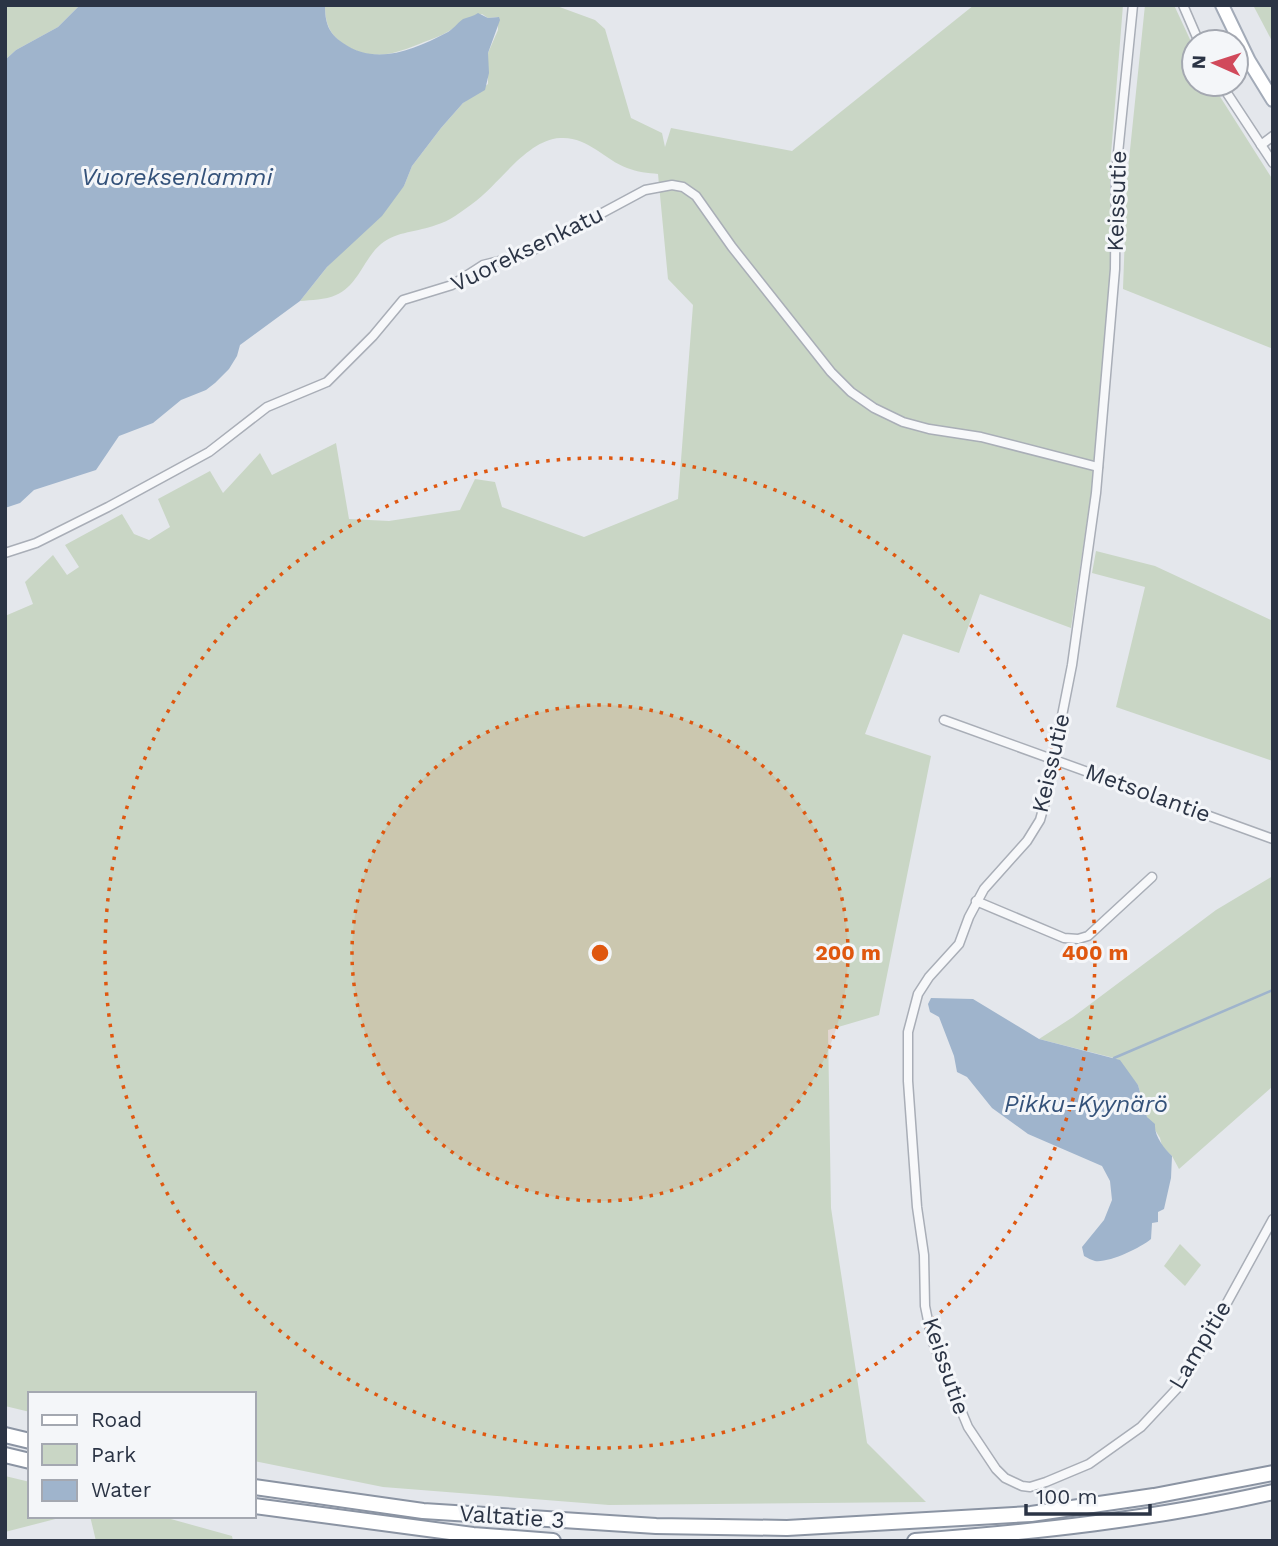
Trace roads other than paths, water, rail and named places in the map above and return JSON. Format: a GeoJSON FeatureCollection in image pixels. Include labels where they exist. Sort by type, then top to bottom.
{"type":"FeatureCollection","features":[{"type":"Feature","properties":{"kind":"highway"},"geometry":{"type":"LineString","coordinates":[[5,1436],[28,1441]]}},
{"type":"Feature","properties":{"kind":"highway"},"geometry":{"type":"LineString","coordinates":[[5,1455],[28,1461]]}},
{"type":"Feature","properties":{"kind":"highway","name":"Valtatie 3"},"geometry":{"type":"LineString","coordinates":[[256,1487],[423,1511],[656,1526],[788,1528],[1031,1514],[1154,1496],[1273,1473]]}},
{"type":"Feature","properties":{"kind":"highway"},"geometry":{"type":"LineString","coordinates":[[915,1541],[1119,1520],[1230,1502],[1273,1492]]}},
{"type":"Feature","properties":{"kind":"highway","name":"Valtatie 3"},"geometry":{"type":"LineString","coordinates":[[256,1506],[473,1535],[553,1541]]}},
{"type":"Feature","properties":{"kind":"main road"},"geometry":{"type":"LineString","coordinates":[[1222,5],[1273,100]]}},
{"type":"Feature","properties":{"kind":"street","name":"Keissutie"},"geometry":{"type":"LineString","coordinates":[[1030,1487],[1005,1478],[996,1469],[968,1426],[932,1340],[925,1306],[924,1255],[917,1207],[908,1081],[908,1032],[918,994],[929,977],[959,944],[976,901],[984,889],[1027,841],[1040,820],[1072,665],[1098,467],[1115,269],[1116,173],[1133,5]]}},
{"type":"Feature","properties":{"kind":"street"},"geometry":{"type":"LineString","coordinates":[[1183,5],[1193,28]]}},
{"type":"Feature","properties":{"kind":"street"},"geometry":{"type":"LineString","coordinates":[[1230,98],[1273,163]]}},
{"type":"Feature","properties":{"kind":"street"},"geometry":{"type":"LineString","coordinates":[[1261,145],[1273,136]]}},
{"type":"Feature","properties":{"kind":"street","name":"Vuoreksenkatu"},"geometry":{"type":"LineString","coordinates":[[5,553],[36,543],[108,507],[209,452],[267,407],[327,382],[373,336],[403,300],[452,285],[484,265],[524,256],[645,190],[672,185],[683,187],[696,196],[732,247],[831,372],[850,392],[874,408],[903,422],[929,429],[981,437],[1098,467]]}},
{"type":"Feature","properties":{"kind":"street","name":"Metsolantie"},"geometry":{"type":"LineString","coordinates":[[944,720],[1273,839]]}},
{"type":"Feature","properties":{"kind":"street"},"geometry":{"type":"LineString","coordinates":[[976,901],[1064,938],[1078,939],[1088,936],[1152,877]]}},
{"type":"Feature","properties":{"kind":"street","name":"Lampitie"},"geometry":{"type":"LineString","coordinates":[[1030,1487],[1060,1478],[1089,1464],[1141,1427],[1161,1407],[1184,1381],[1273,1219]]}},
{"type":"Feature","properties":{"kind":"water","name":"Vuoreksenlammi"},"geometry":{"type":"Polygon","coordinates":[[[80,5],[325,5],[328,27],[334,35],[355,50],[368,54],[408,50],[448,32],[463,19],[478,13],[488,18],[499,17],[500,20],[488,53],[489,73],[485,90],[463,103],[441,128],[412,166],[404,186],[382,216],[327,267],[300,301],[240,345],[229,369],[206,390],[181,400],[153,423],[119,436],[96,470],[34,490],[20,503],[5,508],[5,60],[16,50],[58,27],[80,5]]]}},
{"type":"Feature","properties":{"kind":"water","name":"Pikku-Kyynärö"},"geometry":{"type":"Polygon","coordinates":[[[931,998],[973,999],[1039,1039],[1120,1060],[1138,1085],[1147,1117],[1155,1124],[1158,1137],[1172,1156],[1171,1178],[1164,1209],[1158,1212],[1158,1222],[1152,1223],[1151,1239],[1108,1260],[1095,1261],[1084,1256],[1082,1247],[1104,1220],[1112,1200],[1110,1181],[1102,1166],[1028,1134],[992,1108],[967,1077],[957,1072],[954,1056],[939,1017],[930,1012],[928,1004],[931,998]]]}},
{"type":"Feature","properties":{"kind":"waterway"},"geometry":{"type":"LineString","coordinates":[[1114,1058],[1273,990]]}}]}
